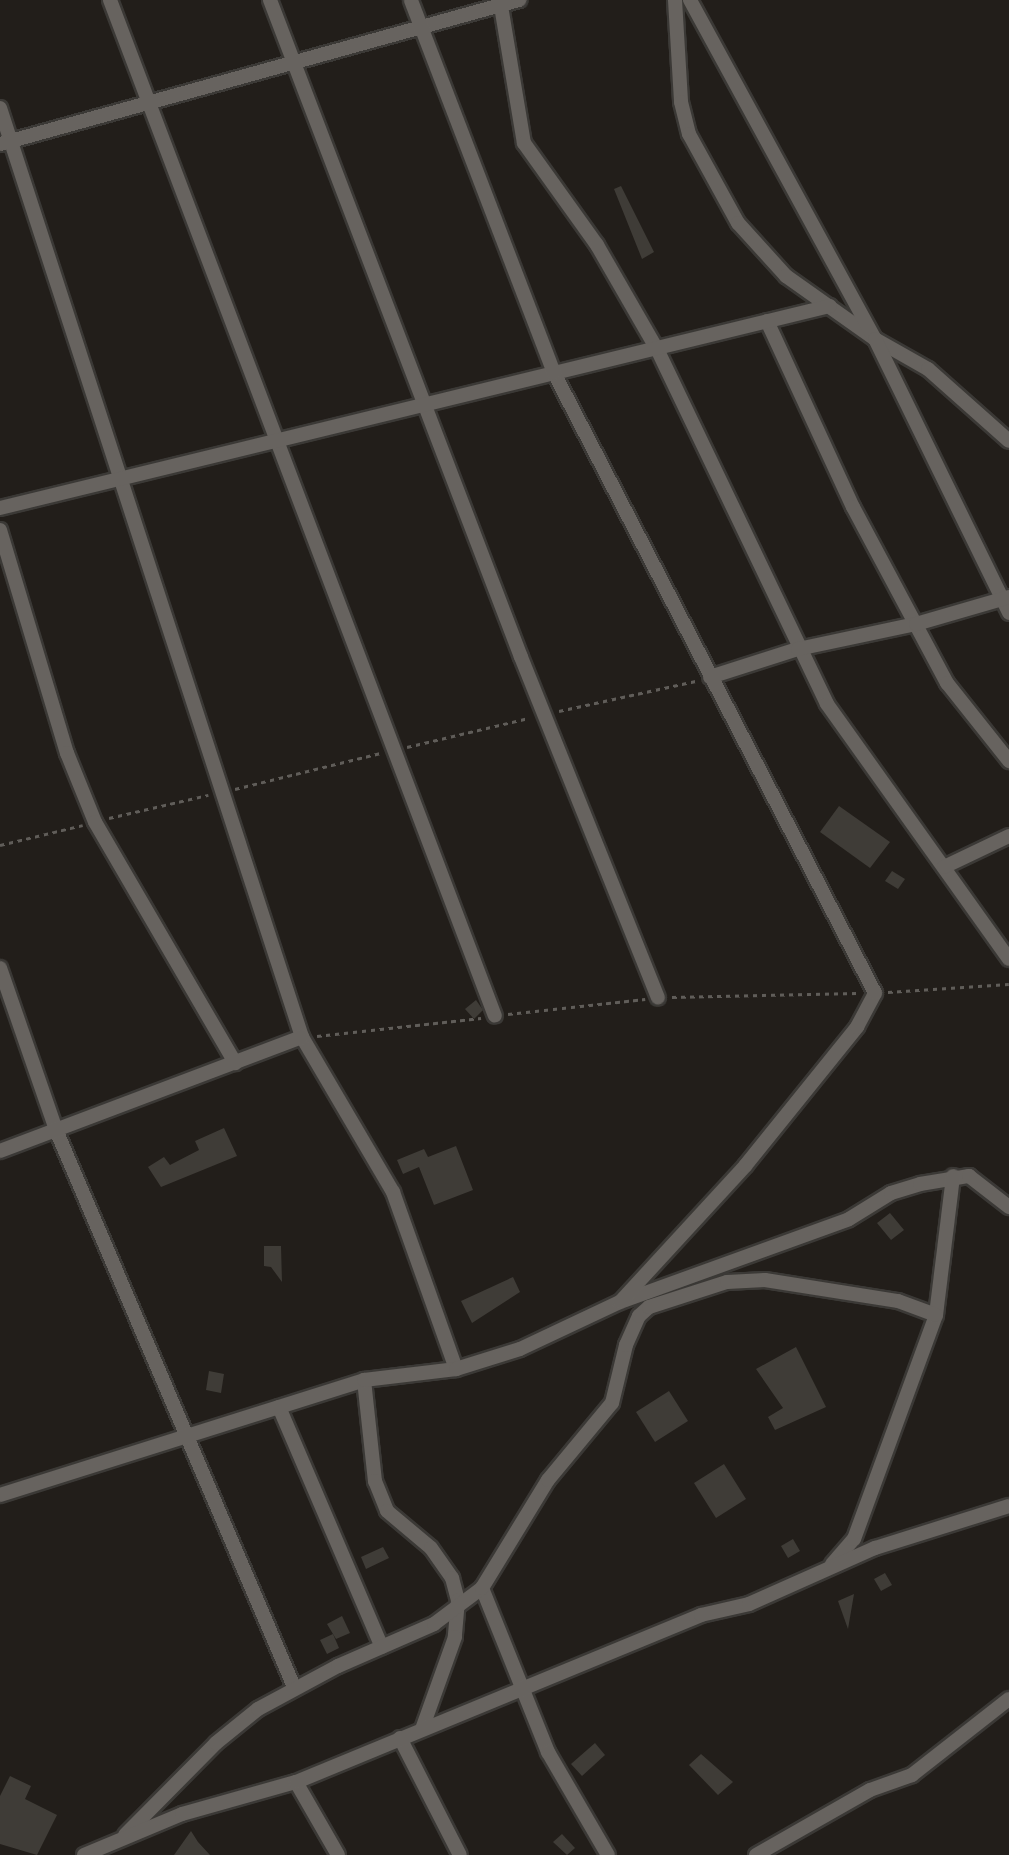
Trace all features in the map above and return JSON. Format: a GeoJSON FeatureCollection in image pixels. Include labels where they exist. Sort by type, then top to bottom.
{"type":"FeatureCollection","features":[{"type":"Feature","properties":{"kind":"street"},"geometry":{"type":"LineString","coordinates":[[110,0],[397,749],[495,1016]]}},
{"type":"Feature","properties":{"kind":"street"},"geometry":{"type":"LineString","coordinates":[[270,0],[544,714],[658,998]]}},
{"type":"Feature","properties":{"kind":"street"},"geometry":{"type":"LineString","coordinates":[[411,0],[554,373],[875,993],[857,1028],[745,1166],[620,1302]]}},
{"type":"Feature","properties":{"kind":"street"},"geometry":{"type":"LineString","coordinates":[[5,142],[422,27],[499,3],[519,0]]}},
{"type":"Feature","properties":{"kind":"street"},"geometry":{"type":"LineString","coordinates":[[675,0],[681,102],[710,176],[738,223],[770,258],[874,339],[928,369],[1009,441]]}},
{"type":"Feature","properties":{"kind":"street"},"geometry":{"type":"LineString","coordinates":[[690,0],[874,339],[1005,598],[1009,613]]}},
{"type":"Feature","properties":{"kind":"street"},"geometry":{"type":"LineString","coordinates":[[499,3],[524,143],[597,244],[658,351],[826,704],[1009,959]]}},
{"type":"Feature","properties":{"kind":"street"},"geometry":{"type":"LineString","coordinates":[[0,108],[5,142],[120,479],[302,1037],[393,1192],[456,1369]]}},
{"type":"Feature","properties":{"kind":"street"},"geometry":{"type":"LineString","coordinates":[[0,508],[554,373],[658,351],[830,306]]}},
{"type":"Feature","properties":{"kind":"street"},"geometry":{"type":"LineString","coordinates":[[767,321],[853,507],[947,683],[1009,761]]}},
{"type":"Feature","properties":{"kind":"street"},"geometry":{"type":"LineString","coordinates":[[0,530],[67,753],[95,822],[235,1063]]}},
{"type":"Feature","properties":{"kind":"street"},"geometry":{"type":"LineString","coordinates":[[710,677],[798,649],[915,624],[1005,598]]}},
{"type":"Feature","properties":{"kind":"street"},"geometry":{"type":"LineString","coordinates":[[944,867],[1009,836]]}},
{"type":"Feature","properties":{"kind":"street"},"geometry":{"type":"LineString","coordinates":[[0,968],[56,1130],[294,1687]]}},
{"type":"Feature","properties":{"kind":"street"},"geometry":{"type":"LineString","coordinates":[[0,1151],[302,1037]]}},
{"type":"Feature","properties":{"kind":"street"},"geometry":{"type":"LineString","coordinates":[[829,1568],[854,1539],[936,1315],[953,1176]]}},
{"type":"Feature","properties":{"kind":"street"},"geometry":{"type":"LineString","coordinates":[[0,1495],[364,1380],[456,1369],[520,1349],[620,1302],[849,1219],[891,1193],[953,1176],[969,1176],[1009,1207]]}},
{"type":"Feature","properties":{"kind":"street"},"geometry":{"type":"LineString","coordinates":[[125,1835],[216,1743],[294,1687],[434,1624],[482,1588],[548,1480],[612,1403],[626,1345],[639,1316],[650,1307],[727,1282],[765,1281],[898,1301],[936,1315]]}},
{"type":"Feature","properties":{"kind":"street"},"geometry":{"type":"LineString","coordinates":[[364,1380],[375,1481],[387,1511],[431,1548],[452,1578],[458,1606],[455,1637],[422,1729]]}},
{"type":"Feature","properties":{"kind":"street"},"geometry":{"type":"LineString","coordinates":[[279,1407],[382,1647]]}},
{"type":"Feature","properties":{"kind":"street"},"geometry":{"type":"LineString","coordinates":[[84,1855],[125,1835],[296,1782],[422,1729],[522,1691],[701,1615],[749,1604],[829,1568],[1009,1506]]}},
{"type":"Feature","properties":{"kind":"street"},"geometry":{"type":"LineString","coordinates":[[482,1588],[522,1691],[567,1790],[608,1855]]}},
{"type":"Feature","properties":{"kind":"street"},"geometry":{"type":"LineString","coordinates":[[756,1855],[870,1790],[912,1775],[1009,1699]]}},
{"type":"Feature","properties":{"kind":"street"},"geometry":{"type":"LineString","coordinates":[[400,1738],[460,1855]]}},
{"type":"Feature","properties":{"kind":"street"},"geometry":{"type":"LineString","coordinates":[[296,1782],[338,1855]]}},
{"type":"Feature","properties":{"kind":"path"},"geometry":{"type":"LineString","coordinates":[[0,846],[544,714],[710,677]]}},
{"type":"Feature","properties":{"kind":"path"},"geometry":{"type":"LineString","coordinates":[[302,1037],[658,998],[875,993],[1009,984]]}},
{"type":"Feature","properties":{"kind":"building"},"geometry":{"type":"Polygon","coordinates":[[[621,186],[654,252],[642,259],[614,189],[621,186]]]}},
{"type":"Feature","properties":{"kind":"building"},"geometry":{"type":"Polygon","coordinates":[[[839,806],[890,842],[870,868],[820,832],[839,806]]]}},
{"type":"Feature","properties":{"kind":"building"},"geometry":{"type":"Polygon","coordinates":[[[892,871],[905,879],[898,889],[885,881],[892,871]]]}},
{"type":"Feature","properties":{"kind":"building"},"geometry":{"type":"Polygon","coordinates":[[[476,1000],[483,1010],[474,1019],[465,1009],[476,1000]]]}},
{"type":"Feature","properties":{"kind":"building"},"geometry":{"type":"Polygon","coordinates":[[[224,1128],[237,1156],[161,1187],[148,1167],[164,1157],[170,1165],[199,1150],[195,1141],[224,1128]]]}},
{"type":"Feature","properties":{"kind":"building"},"geometry":{"type":"Polygon","coordinates":[[[456,1146],[473,1190],[434,1205],[419,1167],[403,1174],[397,1160],[424,1149],[428,1157],[456,1146]]]}},
{"type":"Feature","properties":{"kind":"building"},"geometry":{"type":"Polygon","coordinates":[[[890,1213],[904,1230],[891,1240],[877,1223],[890,1213]]]}},
{"type":"Feature","properties":{"kind":"building"},"geometry":{"type":"Polygon","coordinates":[[[264,1246],[281,1246],[282,1282],[271,1267],[264,1266],[264,1246]]]}},
{"type":"Feature","properties":{"kind":"building"},"geometry":{"type":"Polygon","coordinates":[[[513,1277],[520,1292],[472,1323],[461,1301],[513,1277]]]}},
{"type":"Feature","properties":{"kind":"building"},"geometry":{"type":"Polygon","coordinates":[[[796,1347],[826,1407],[775,1430],[768,1417],[783,1408],[756,1369],[796,1347]]]}},
{"type":"Feature","properties":{"kind":"building"},"geometry":{"type":"Polygon","coordinates":[[[209,1371],[224,1374],[221,1393],[206,1390],[209,1371]]]}},
{"type":"Feature","properties":{"kind":"building"},"geometry":{"type":"Polygon","coordinates":[[[669,1391],[688,1421],[655,1442],[636,1412],[669,1391]]]}},
{"type":"Feature","properties":{"kind":"building"},"geometry":{"type":"Polygon","coordinates":[[[724,1464],[746,1499],[716,1518],[694,1483],[724,1464]]]}},
{"type":"Feature","properties":{"kind":"building"},"geometry":{"type":"Polygon","coordinates":[[[793,1539],[800,1551],[788,1558],[781,1546],[793,1539]]]}},
{"type":"Feature","properties":{"kind":"building"},"geometry":{"type":"Polygon","coordinates":[[[383,1547],[389,1558],[366,1569],[361,1557],[383,1547]]]}},
{"type":"Feature","properties":{"kind":"building"},"geometry":{"type":"Polygon","coordinates":[[[885,1573],[892,1585],[881,1591],[874,1579],[885,1573]]]}},
{"type":"Feature","properties":{"kind":"building"},"geometry":{"type":"Polygon","coordinates":[[[854,1594],[848,1629],[838,1601],[854,1594]]]}},
{"type":"Feature","properties":{"kind":"building"},"geometry":{"type":"Polygon","coordinates":[[[342,1616],[350,1633],[336,1639],[327,1624],[342,1616]]]}},
{"type":"Feature","properties":{"kind":"building"},"geometry":{"type":"Polygon","coordinates":[[[333,1634],[339,1648],[327,1654],[320,1640],[333,1634]]]}},
{"type":"Feature","properties":{"kind":"building"},"geometry":{"type":"Polygon","coordinates":[[[595,1743],[605,1755],[582,1776],[571,1764],[595,1743]]]}},
{"type":"Feature","properties":{"kind":"building"},"geometry":{"type":"Polygon","coordinates":[[[701,1754],[733,1782],[718,1795],[689,1765],[701,1754]]]}},
{"type":"Feature","properties":{"kind":"building"},"geometry":{"type":"Polygon","coordinates":[[[10,1776],[31,1786],[25,1799],[57,1815],[37,1855],[0,1844],[0,1796],[10,1776]]]}},
{"type":"Feature","properties":{"kind":"building"},"geometry":{"type":"Polygon","coordinates":[[[191,1831],[198,1842],[210,1855],[174,1855],[191,1831]]]}},
{"type":"Feature","properties":{"kind":"building"},"geometry":{"type":"Polygon","coordinates":[[[562,1834],[575,1848],[567,1855],[553,1842],[562,1834]]]}}]}
